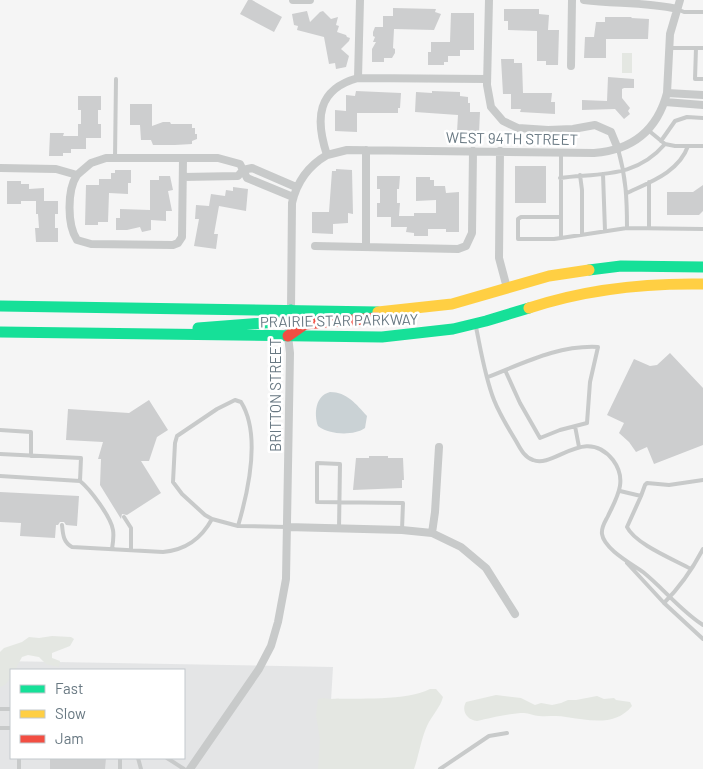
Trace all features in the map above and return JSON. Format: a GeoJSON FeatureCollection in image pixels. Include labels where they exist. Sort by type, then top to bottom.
{"type":"FeatureCollection","features":[{"type":"Feature","properties":{"kind":"main road","name":"PRAIRIE STAR PARKWAY"},"geometry":{"type":"LineString","coordinates":[[0,306],[382,312],[452,304],[549,276],[602,268],[638,266],[703,267]]}},
{"type":"Feature","properties":{"kind":"main road","name":"PRAIRIE STAR PARKWAY"},"geometry":{"type":"LineString","coordinates":[[0,332],[400,336],[432,333],[475,324],[560,298],[597,291],[640,285],[703,284]]}},
{"type":"Feature","properties":{"kind":"main road"},"geometry":{"type":"LineString","coordinates":[[288,336],[305,324],[379,317],[424,308]]}},
{"type":"Feature","properties":{"kind":"main road"},"geometry":{"type":"LineString","coordinates":[[124,333],[276,322],[291,310]]}},
{"type":"Feature","properties":{"kind":"street"},"geometry":{"type":"LineString","coordinates":[[293,0],[310,0]]}},
{"type":"Feature","properties":{"kind":"street"},"geometry":{"type":"LineString","coordinates":[[358,78],[360,0]]}},
{"type":"Feature","properties":{"kind":"street"},"geometry":{"type":"LineString","coordinates":[[489,0],[487,79],[491,108],[503,121],[518,128],[548,130],[573,129],[595,125],[610,132],[618,149]]}},
{"type":"Feature","properties":{"kind":"street"},"geometry":{"type":"LineString","coordinates":[[571,66],[572,0]]}},
{"type":"Feature","properties":{"kind":"street"},"geometry":{"type":"LineString","coordinates":[[584,0],[606,3],[660,5],[677,9]]}},
{"type":"Feature","properties":{"kind":"street","name":"WEST 94TH STREET"},"geometry":{"type":"LineString","coordinates":[[327,155],[347,150],[594,153],[618,149],[634,142],[648,130],[665,102],[670,34],[680,0]]}},
{"type":"Feature","properties":{"kind":"street"},"geometry":{"type":"LineString","coordinates":[[327,155],[321,137],[321,116],[325,98],[343,82],[358,78],[487,79]]}},
{"type":"Feature","properties":{"kind":"street"},"geometry":{"type":"LineString","coordinates":[[667,93],[703,95]]}},
{"type":"Feature","properties":{"kind":"street"},"geometry":{"type":"LineString","coordinates":[[665,102],[703,106]]}},
{"type":"Feature","properties":{"kind":"street"},"geometry":{"type":"LineString","coordinates":[[366,150],[366,247]]}},
{"type":"Feature","properties":{"kind":"street"},"geometry":{"type":"LineString","coordinates":[[315,246],[458,248],[466,246],[470,241],[472,233],[473,151]]}},
{"type":"Feature","properties":{"kind":"street"},"geometry":{"type":"LineString","coordinates":[[500,151],[499,258],[507,288]]}},
{"type":"Feature","properties":{"kind":"street","name":"BRITTON STREET"},"geometry":{"type":"LineString","coordinates":[[190,769],[250,683],[271,646],[280,615],[286,578],[290,353],[288,336],[291,310],[291,221],[293,197],[302,176],[327,155]]}},
{"type":"Feature","properties":{"kind":"street"},"geometry":{"type":"LineString","coordinates":[[183,159],[182,237],[178,243],[173,245],[91,244],[77,240],[70,227],[73,182],[91,163],[106,158],[226,159],[240,164],[247,178],[293,197]]}},
{"type":"Feature","properties":{"kind":"street"},"geometry":{"type":"LineString","coordinates":[[0,168],[56,169],[77,176]]}},
{"type":"Feature","properties":{"kind":"street"},"geometry":{"type":"LineString","coordinates":[[183,177],[238,176],[244,170],[252,168],[296,187]]}},
{"type":"Feature","properties":{"kind":"street"},"geometry":{"type":"LineString","coordinates":[[432,533],[439,447]]}},
{"type":"Feature","properties":{"kind":"street"},"geometry":{"type":"LineString","coordinates":[[287,527],[402,530],[432,533],[461,546],[486,568],[515,614]]}},
{"type":"Feature","properties":{"kind":"lane"},"geometry":{"type":"LineString","coordinates":[[677,9],[684,12],[703,12]]}},
{"type":"Feature","properties":{"kind":"lane"},"geometry":{"type":"LineString","coordinates":[[668,48],[703,48]]}},
{"type":"Feature","properties":{"kind":"lane"},"geometry":{"type":"LineString","coordinates":[[696,48],[695,79],[703,79]]}},
{"type":"Feature","properties":{"kind":"lane"},"geometry":{"type":"LineString","coordinates":[[115,158],[116,79]]}},
{"type":"Feature","properties":{"kind":"lane"},"geometry":{"type":"LineString","coordinates":[[560,178],[624,171],[653,156],[675,121],[687,118],[703,118]]}},
{"type":"Feature","properties":{"kind":"lane"},"geometry":{"type":"LineString","coordinates":[[648,130],[663,142],[703,146]]}},
{"type":"Feature","properties":{"kind":"lane"},"geometry":{"type":"LineString","coordinates":[[627,193],[663,176],[681,161],[688,146]]}},
{"type":"Feature","properties":{"kind":"lane"},"geometry":{"type":"LineString","coordinates":[[618,149],[627,193],[627,228]]}},
{"type":"Feature","properties":{"kind":"lane"},"geometry":{"type":"LineString","coordinates":[[560,238],[561,152]]}},
{"type":"Feature","properties":{"kind":"lane"},"geometry":{"type":"LineString","coordinates":[[603,174],[605,230]]}},
{"type":"Feature","properties":{"kind":"lane"},"geometry":{"type":"LineString","coordinates":[[580,176],[582,190],[582,234]]}},
{"type":"Feature","properties":{"kind":"lane"},"geometry":{"type":"LineString","coordinates":[[649,182],[649,228]]}},
{"type":"Feature","properties":{"kind":"lane"},"geometry":{"type":"LineString","coordinates":[[560,217],[521,217],[518,219],[518,238],[554,239],[627,228],[703,229]]}},
{"type":"Feature","properties":{"kind":"lane"},"geometry":{"type":"LineString","coordinates":[[475,324],[490,389],[500,412],[521,449],[529,458],[537,462],[544,462],[579,447],[602,451],[610,457],[621,476],[620,491],[603,524],[603,538],[637,576],[703,639]]}},
{"type":"Feature","properties":{"kind":"lane"},"geometry":{"type":"LineString","coordinates":[[488,377],[527,360],[551,353],[576,348],[598,347],[590,382],[587,423],[540,438],[520,403],[505,370]]}},
{"type":"Feature","properties":{"kind":"lane"},"geometry":{"type":"LineString","coordinates":[[238,526],[248,487],[252,453],[244,407],[238,400],[232,400],[177,436],[173,477],[175,487],[212,519],[238,526],[287,527]]}},
{"type":"Feature","properties":{"kind":"lane"},"geometry":{"type":"LineString","coordinates":[[575,426],[579,447]]}},
{"type":"Feature","properties":{"kind":"lane"},"geometry":{"type":"LineString","coordinates":[[0,430],[31,432],[30,456]]}},
{"type":"Feature","properties":{"kind":"lane"},"geometry":{"type":"LineString","coordinates":[[0,454],[81,458],[80,482]]}},
{"type":"Feature","properties":{"kind":"lane"},"geometry":{"type":"LineString","coordinates":[[339,529],[340,502],[340,464],[317,463],[316,502],[340,502],[403,503],[402,530]]}},
{"type":"Feature","properties":{"kind":"lane"},"geometry":{"type":"LineString","coordinates":[[0,476],[80,482],[92,493],[110,522],[113,532],[112,549]]}},
{"type":"Feature","properties":{"kind":"lane"},"geometry":{"type":"LineString","coordinates":[[691,569],[645,544],[629,532],[627,528],[628,522],[647,483],[669,485],[703,480]]}},
{"type":"Feature","properties":{"kind":"lane"},"geometry":{"type":"LineString","coordinates":[[620,491],[641,496]]}},
{"type":"Feature","properties":{"kind":"lane"},"geometry":{"type":"LineString","coordinates":[[124,517],[131,528],[132,550]]}},
{"type":"Feature","properties":{"kind":"lane"},"geometry":{"type":"LineString","coordinates":[[62,525],[64,538],[72,546],[163,552],[183,548],[199,538],[212,519]]}},
{"type":"Feature","properties":{"kind":"lane"},"geometry":{"type":"LineString","coordinates":[[664,603],[691,569],[703,548]]}},
{"type":"Feature","properties":{"kind":"lane"},"geometry":{"type":"LineString","coordinates":[[624,560],[642,572],[703,625]]}},
{"type":"Feature","properties":{"kind":"lane"},"geometry":{"type":"LineString","coordinates":[[440,769],[489,736],[508,733]]}},
{"type":"Feature","properties":{"kind":"lane"},"geometry":{"type":"LineString","coordinates":[[169,759],[184,769]]}},
{"type":"Feature","properties":{"kind":"shaded area"},"geometry":{"type":"Polygon","coordinates":[[[622,53],[632,53],[632,73],[622,73],[622,53]]]}},
{"type":"Feature","properties":{"kind":"shaded area"},"geometry":{"type":"Polygon","coordinates":[[[330,392],[346,396],[359,407],[367,416],[365,428],[355,432],[335,433],[318,426],[317,406],[321,397],[330,392]]]}},
{"type":"Feature","properties":{"kind":"shaded area"},"geometry":{"type":"Polygon","coordinates":[[[52,636],[71,637],[74,639],[70,646],[52,653],[52,658],[60,661],[59,667],[46,664],[39,657],[28,655],[22,657],[16,669],[10,669],[10,678],[7,683],[0,687],[0,652],[4,648],[22,642],[29,637],[52,636]]]}},
{"type":"Feature","properties":{"kind":"shaded area"},"geometry":{"type":"Polygon","coordinates":[[[0,661],[333,667],[327,769],[0,769],[0,661]]]}},
{"type":"Feature","properties":{"kind":"shaded area"},"geometry":{"type":"Polygon","coordinates":[[[436,689],[443,697],[425,731],[414,769],[318,769],[320,740],[316,715],[318,699],[396,697],[420,693],[436,689]]]}},
{"type":"Feature","properties":{"kind":"shaded area"},"geometry":{"type":"Polygon","coordinates":[[[496,695],[521,698],[535,705],[541,703],[552,705],[568,700],[597,696],[604,699],[614,698],[630,702],[632,706],[618,717],[601,721],[559,716],[537,716],[524,713],[477,721],[468,717],[464,709],[466,702],[496,695]]]}},
{"type":"Feature","properties":{"kind":"building"},"geometry":{"type":"Polygon","coordinates":[[[248,0],[252,0],[282,17],[274,32],[240,14],[248,0]]]}},
{"type":"Feature","properties":{"kind":"building"},"geometry":{"type":"Polygon","coordinates":[[[393,8],[436,9],[435,12],[441,14],[434,30],[394,29],[393,48],[395,53],[392,58],[384,58],[384,62],[372,62],[372,49],[376,42],[373,42],[375,37],[373,32],[375,27],[383,27],[383,16],[393,16],[393,8]]]}},
{"type":"Feature","properties":{"kind":"building"},"geometry":{"type":"Polygon","coordinates":[[[504,9],[539,9],[539,14],[549,15],[548,30],[559,30],[558,65],[546,65],[546,61],[537,61],[537,31],[508,30],[508,21],[504,21],[504,9]]]}},
{"type":"Feature","properties":{"kind":"building"},"geometry":{"type":"Polygon","coordinates":[[[307,11],[310,22],[323,11],[331,19],[338,17],[336,25],[339,26],[337,32],[350,38],[341,49],[349,56],[346,67],[336,69],[335,63],[329,64],[324,37],[297,30],[298,26],[294,25],[292,14],[307,11]]]}},
{"type":"Feature","properties":{"kind":"building"},"geometry":{"type":"Polygon","coordinates":[[[451,13],[474,13],[474,50],[460,50],[460,56],[448,56],[448,62],[444,62],[444,65],[428,65],[428,52],[431,52],[431,42],[450,42],[451,13]]]}},
{"type":"Feature","properties":{"kind":"building"},"geometry":{"type":"Polygon","coordinates":[[[605,17],[649,19],[648,39],[606,39],[606,58],[584,58],[585,37],[594,37],[596,22],[605,22],[605,17]]]}},
{"type":"Feature","properties":{"kind":"building"},"geometry":{"type":"Polygon","coordinates":[[[501,59],[514,59],[514,63],[522,63],[523,93],[552,93],[551,102],[555,102],[555,114],[520,112],[521,109],[511,109],[511,94],[503,94],[501,59]]]}},
{"type":"Feature","properties":{"kind":"building"},"geometry":{"type":"Polygon","coordinates":[[[608,77],[634,79],[634,88],[622,89],[622,98],[630,108],[628,111],[630,114],[624,119],[615,109],[582,110],[582,100],[607,101],[608,77]]]}},
{"type":"Feature","properties":{"kind":"building"},"geometry":{"type":"Polygon","coordinates":[[[356,91],[401,93],[398,113],[357,113],[357,132],[335,131],[335,110],[346,111],[346,95],[355,96],[356,91]]]}},
{"type":"Feature","properties":{"kind":"building"},"geometry":{"type":"Polygon","coordinates":[[[432,91],[460,92],[460,96],[468,97],[470,112],[480,112],[479,133],[457,132],[458,115],[415,112],[416,92],[432,93],[432,91]]]}},
{"type":"Feature","properties":{"kind":"building"},"geometry":{"type":"Polygon","coordinates":[[[78,96],[101,96],[98,124],[101,124],[101,138],[86,138],[86,149],[71,149],[71,153],[63,153],[63,156],[49,156],[50,133],[64,133],[63,136],[78,136],[78,124],[81,124],[81,110],[78,110],[78,96]]]}},
{"type":"Feature","properties":{"kind":"building"},"geometry":{"type":"Polygon","coordinates":[[[130,104],[152,104],[152,126],[163,122],[192,124],[192,128],[195,128],[195,134],[197,134],[197,139],[192,141],[192,144],[175,145],[153,145],[151,140],[141,140],[140,125],[130,125],[130,104]]]}},
{"type":"Feature","properties":{"kind":"building"},"geometry":{"type":"Polygon","coordinates":[[[515,166],[546,166],[546,203],[515,203],[515,166]]]}},
{"type":"Feature","properties":{"kind":"building"},"geometry":{"type":"Polygon","coordinates":[[[336,169],[352,170],[353,214],[348,213],[348,223],[333,224],[333,234],[312,233],[312,212],[329,212],[332,171],[336,171],[336,169]]]}},
{"type":"Feature","properties":{"kind":"building"},"geometry":{"type":"Polygon","coordinates":[[[115,170],[131,170],[131,183],[128,183],[128,194],[109,193],[108,222],[98,222],[98,225],[85,225],[86,185],[99,185],[99,179],[111,179],[111,173],[115,173],[115,170]]]}},
{"type":"Feature","properties":{"kind":"building"},"geometry":{"type":"Polygon","coordinates":[[[159,176],[170,176],[173,190],[168,191],[172,211],[166,211],[166,221],[151,220],[151,230],[142,232],[140,227],[116,230],[116,218],[120,218],[120,209],[150,210],[150,180],[159,180],[159,176]]]}},
{"type":"Feature","properties":{"kind":"building"},"geometry":{"type":"Polygon","coordinates":[[[377,176],[400,176],[399,189],[397,189],[397,203],[400,203],[399,216],[414,216],[414,213],[436,213],[436,200],[416,201],[416,177],[430,177],[430,180],[434,180],[434,186],[445,186],[446,193],[459,192],[459,232],[446,232],[446,229],[428,229],[428,236],[414,236],[414,233],[406,232],[407,227],[391,227],[391,217],[377,217],[380,189],[377,189],[377,176]]]}},
{"type":"Feature","properties":{"kind":"building"},"geometry":{"type":"Polygon","coordinates":[[[7,181],[21,181],[21,184],[29,184],[29,189],[44,188],[44,201],[58,201],[58,214],[55,214],[55,228],[58,228],[58,242],[36,242],[35,228],[39,228],[36,201],[21,201],[21,204],[7,204],[7,181]]]}},
{"type":"Feature","properties":{"kind":"building"},"geometry":{"type":"Polygon","coordinates":[[[703,185],[703,211],[699,215],[667,215],[667,192],[693,192],[703,185]]]}},
{"type":"Feature","properties":{"kind":"building"},"geometry":{"type":"Polygon","coordinates":[[[233,187],[248,189],[246,211],[219,206],[214,234],[218,234],[216,249],[194,246],[199,219],[195,219],[196,205],[209,206],[211,194],[225,196],[226,190],[233,191],[233,187]]]}},
{"type":"Feature","properties":{"kind":"building"},"geometry":{"type":"Polygon","coordinates":[[[670,353],[703,388],[703,445],[654,464],[647,447],[636,452],[619,433],[624,423],[607,415],[634,359],[650,366],[657,365],[670,353]]]}},
{"type":"Feature","properties":{"kind":"building"},"geometry":{"type":"Polygon","coordinates":[[[149,400],[168,430],[157,437],[149,461],[141,461],[161,493],[127,515],[122,514],[121,519],[100,485],[101,459],[98,459],[103,442],[66,440],[68,409],[129,413],[149,400]]]}},
{"type":"Feature","properties":{"kind":"building"},"geometry":{"type":"Polygon","coordinates":[[[369,456],[403,458],[404,480],[402,480],[402,488],[353,490],[356,458],[369,458],[369,456]]]}},
{"type":"Feature","properties":{"kind":"building"},"geometry":{"type":"Polygon","coordinates":[[[0,492],[79,496],[77,526],[66,525],[64,522],[60,522],[56,525],[55,538],[20,536],[21,523],[0,522],[0,492]]]}},
{"type":"Feature","properties":{"kind":"building"},"geometry":{"type":"Polygon","coordinates":[[[50,759],[106,759],[105,769],[50,769],[50,759]]]}},
{"type":"Feature","properties":{"kind":"traffic: fast"},"geometry":{"type":"LineString","coordinates":[[589,270],[621,266],[703,267]]}},
{"type":"Feature","properties":{"kind":"traffic: fast"},"geometry":{"type":"LineString","coordinates":[[0,306],[378,312]]}},
{"type":"Feature","properties":{"kind":"traffic: fast"},"geometry":{"type":"LineString","coordinates":[[0,332],[382,337],[453,329],[529,308]]}},
{"type":"Feature","properties":{"kind":"traffic: fast"},"geometry":{"type":"LineString","coordinates":[[198,328],[276,322],[291,310]]}},
{"type":"Feature","properties":{"kind":"traffic: slow"},"geometry":{"type":"LineString","coordinates":[[378,312],[452,304],[549,276],[589,270]]}},
{"type":"Feature","properties":{"kind":"traffic: slow"},"geometry":{"type":"LineString","coordinates":[[529,308],[550,301],[615,288],[703,284]]}},
{"type":"Feature","properties":{"kind":"traffic: jam"},"geometry":{"type":"LineString","coordinates":[[288,336],[305,324],[376,318]]}}]}
